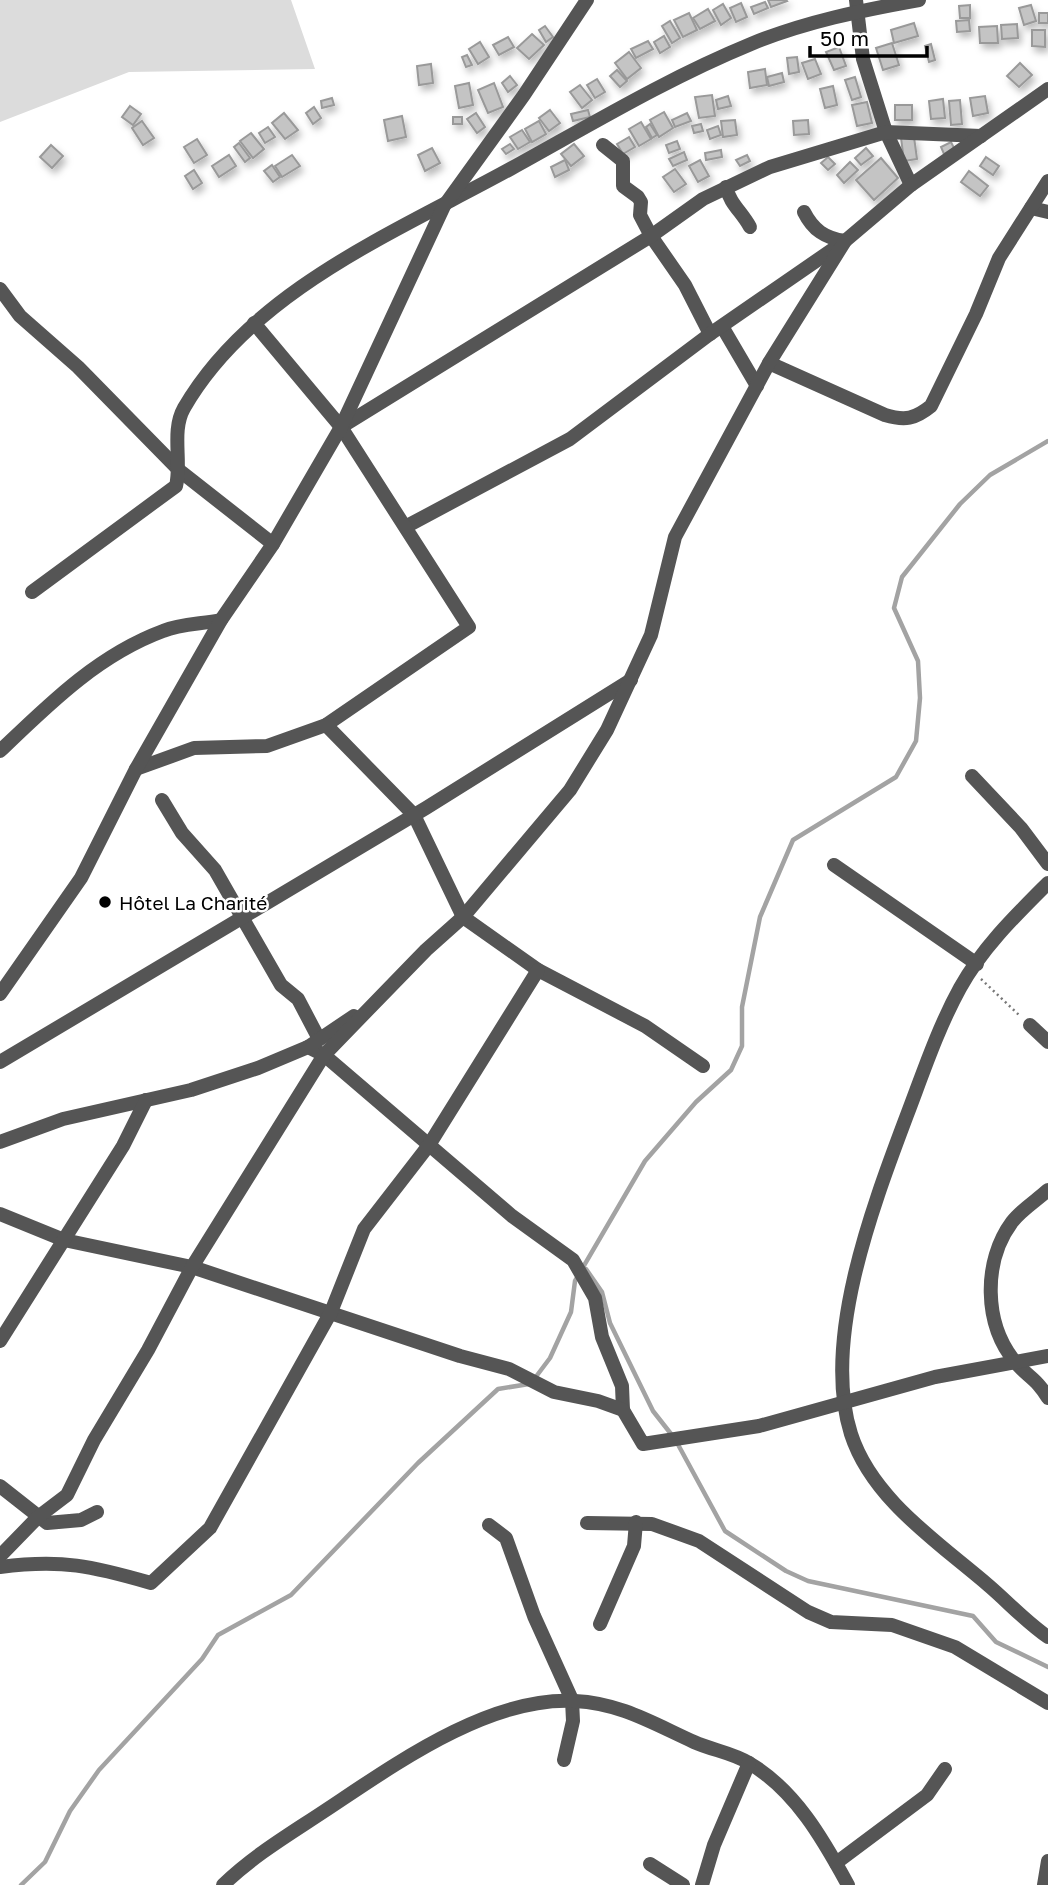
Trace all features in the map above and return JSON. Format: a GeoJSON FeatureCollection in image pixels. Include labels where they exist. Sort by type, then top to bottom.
{"type":"FeatureCollection","features":[{"type":"Feature","properties":{"kind":"street"},"geometry":{"type":"LineString","coordinates":[[0,994],[81,878],[136,769],[221,620],[272,544],[341,427],[444,206],[524,95],[587,0]]}},
{"type":"Feature","properties":{"kind":"street"},"geometry":{"type":"LineString","coordinates":[[32,592],[164,498],[176,486],[180,471],[177,442],[182,411],[208,373],[254,323],[360,247],[444,206],[671,81],[752,43],[857,6],[919,0]]}},
{"type":"Feature","properties":{"kind":"street"},"geometry":{"type":"LineString","coordinates":[[857,6],[863,59],[886,132],[911,185]]}},
{"type":"Feature","properties":{"kind":"street"},"geometry":{"type":"LineString","coordinates":[[407,526],[570,439],[716,331],[845,242],[911,185],[1048,89]]}},
{"type":"Feature","properties":{"kind":"street"},"geometry":{"type":"LineString","coordinates":[[341,427],[726,187],[770,167],[886,132],[981,136]]}},
{"type":"Feature","properties":{"kind":"street"},"geometry":{"type":"LineString","coordinates":[[603,145],[623,161],[623,186],[641,202],[640,215],[650,236],[757,386]]}},
{"type":"Feature","properties":{"kind":"street"},"geometry":{"type":"LineString","coordinates":[[769,363],[885,415],[898,419],[918,416],[931,406],[976,314],[999,258],[1048,181]]}},
{"type":"Feature","properties":{"kind":"street"},"geometry":{"type":"LineString","coordinates":[[726,187],[729,202],[744,216],[750,227]]}},
{"type":"Feature","properties":{"kind":"street"},"geometry":{"type":"LineString","coordinates":[[1031,208],[1048,212]]}},
{"type":"Feature","properties":{"kind":"street"},"geometry":{"type":"LineString","coordinates":[[804,212],[810,225],[829,239],[845,242]]}},
{"type":"Feature","properties":{"kind":"street"},"geometry":{"type":"LineString","coordinates":[[0,1556],[38,1517],[67,1495],[94,1440],[148,1350],[192,1266],[324,1055],[463,918],[570,790],[607,730],[651,635],[676,537],[769,363],[845,242]]}},
{"type":"Feature","properties":{"kind":"street"},"geometry":{"type":"LineString","coordinates":[[0,289],[20,316],[78,367],[180,471],[272,544]]}},
{"type":"Feature","properties":{"kind":"street"},"geometry":{"type":"LineString","coordinates":[[136,769],[194,748],[267,746],[326,725],[469,627],[407,526],[341,427],[254,323]]}},
{"type":"Feature","properties":{"kind":"street"},"geometry":{"type":"LineString","coordinates":[[0,751],[58,696],[114,653],[165,630],[221,620]]}},
{"type":"Feature","properties":{"kind":"street"},"geometry":{"type":"LineString","coordinates":[[0,1062],[414,815],[631,680]]}},
{"type":"Feature","properties":{"kind":"street"},"geometry":{"type":"LineString","coordinates":[[326,725],[414,815],[463,918],[538,971],[645,1026],[703,1066]]}},
{"type":"Feature","properties":{"kind":"street"},"geometry":{"type":"LineString","coordinates":[[972,776],[1021,828],[1048,864]]}},
{"type":"Feature","properties":{"kind":"street"},"geometry":{"type":"LineString","coordinates":[[162,800],[182,833],[215,870],[245,917],[281,985],[298,999],[313,1043],[512,1216],[573,1260],[595,1298],[602,1337],[622,1386],[623,1410],[643,1444],[759,1426],[935,1377],[1048,1356]]}},
{"type":"Feature","properties":{"kind":"street"},"geometry":{"type":"LineString","coordinates":[[834,865],[974,967]]}},
{"type":"Feature","properties":{"kind":"street"},"geometry":{"type":"LineString","coordinates":[[1048,883],[999,932],[960,988],[923,1073],[869,1220],[853,1278],[844,1350],[845,1402],[851,1434],[869,1471],[902,1511],[1048,1637]]}},
{"type":"Feature","properties":{"kind":"street"},"geometry":{"type":"LineString","coordinates":[[0,1567],[58,1563],[151,1583],[210,1528],[331,1312],[364,1229],[429,1145],[538,971]]}},
{"type":"Feature","properties":{"kind":"street"},"geometry":{"type":"LineString","coordinates":[[0,1142],[63,1119],[191,1090],[258,1068],[313,1043],[376,1002]]}},
{"type":"Feature","properties":{"kind":"street"},"geometry":{"type":"LineString","coordinates":[[1030,1025],[1048,1042]]}},
{"type":"Feature","properties":{"kind":"street"},"geometry":{"type":"LineString","coordinates":[[0,1341],[123,1146],[146,1100]]}},
{"type":"Feature","properties":{"kind":"street"},"geometry":{"type":"LineString","coordinates":[[1048,1190],[1013,1220],[993,1256],[990,1292],[999,1331],[1016,1363],[1036,1378],[1048,1398]]}},
{"type":"Feature","properties":{"kind":"street"},"geometry":{"type":"LineString","coordinates":[[0,1214],[64,1240],[192,1266],[525,1376],[540,1387],[623,1410]]}},
{"type":"Feature","properties":{"kind":"street"},"geometry":{"type":"LineString","coordinates":[[0,1486],[47,1523],[81,1520],[97,1512]]}},
{"type":"Feature","properties":{"kind":"street"},"geometry":{"type":"LineString","coordinates":[[600,1624],[634,1546],[636,1522]]}},
{"type":"Feature","properties":{"kind":"street"},"geometry":{"type":"LineString","coordinates":[[587,1523],[652,1524],[699,1541],[808,1612],[831,1622],[892,1625],[955,1647],[1048,1703]]}},
{"type":"Feature","properties":{"kind":"street"},"geometry":{"type":"LineString","coordinates":[[489,1525],[506,1538],[534,1616],[572,1700],[573,1721],[564,1760]]}},
{"type":"Feature","properties":{"kind":"street"},"geometry":{"type":"LineString","coordinates":[[223,1885],[247,1862],[357,1790],[460,1729],[522,1706],[572,1700],[604,1704],[652,1720],[694,1742],[749,1763],[794,1799],[848,1885]]}},
{"type":"Feature","properties":{"kind":"street"},"geometry":{"type":"LineString","coordinates":[[702,1885],[714,1845],[749,1763]]}},
{"type":"Feature","properties":{"kind":"street"},"geometry":{"type":"LineString","coordinates":[[836,1863],[927,1795],[945,1769]]}},
{"type":"Feature","properties":{"kind":"street"},"geometry":{"type":"LineString","coordinates":[[1044,1885],[1048,1861]]}},
{"type":"Feature","properties":{"kind":"street"},"geometry":{"type":"LineString","coordinates":[[650,1864],[683,1885]]}},
{"type":"Feature","properties":{"kind":"path"},"geometry":{"type":"LineString","coordinates":[[974,967],[1030,1025]]}},
{"type":"Feature","properties":{"kind":"shaded area"},"geometry":{"type":"Polygon","coordinates":[[[0,0],[291,0],[315,69],[129,72],[0,122],[0,0]]]}},
{"type":"Feature","properties":{"kind":"building"},"geometry":{"type":"Polygon","coordinates":[[[768,0],[786,0],[787,1],[771,7],[768,0]]]}},
{"type":"Feature","properties":{"kind":"building"},"geometry":{"type":"Polygon","coordinates":[[[765,2],[768,8],[754,14],[751,7],[765,2]]]}},
{"type":"Feature","properties":{"kind":"building"},"geometry":{"type":"Polygon","coordinates":[[[741,3],[747,17],[736,22],[730,8],[741,3]]]}},
{"type":"Feature","properties":{"kind":"building"},"geometry":{"type":"Polygon","coordinates":[[[723,4],[731,18],[721,25],[713,10],[723,4]]]}},
{"type":"Feature","properties":{"kind":"building"},"geometry":{"type":"Polygon","coordinates":[[[970,5],[970,18],[960,18],[959,6],[970,5]]]}},
{"type":"Feature","properties":{"kind":"building"},"geometry":{"type":"Polygon","coordinates":[[[1031,5],[1036,21],[1024,25],[1019,8],[1031,5]]]}},
{"type":"Feature","properties":{"kind":"building"},"geometry":{"type":"Polygon","coordinates":[[[708,9],[715,21],[700,29],[693,18],[708,9]]]}},
{"type":"Feature","properties":{"kind":"building"},"geometry":{"type":"Polygon","coordinates":[[[689,13],[697,30],[683,37],[674,20],[689,13]]]}},
{"type":"Feature","properties":{"kind":"building"},"geometry":{"type":"Polygon","coordinates":[[[1039,13],[1048,13],[1048,23],[1039,23],[1039,13]]]}},
{"type":"Feature","properties":{"kind":"building"},"geometry":{"type":"Polygon","coordinates":[[[969,20],[970,31],[957,32],[956,21],[969,20]]]}},
{"type":"Feature","properties":{"kind":"building"},"geometry":{"type":"Polygon","coordinates":[[[670,21],[680,38],[672,43],[662,26],[670,21]]]}},
{"type":"Feature","properties":{"kind":"building"},"geometry":{"type":"Polygon","coordinates":[[[914,23],[918,36],[894,43],[891,30],[914,23]]]}},
{"type":"Feature","properties":{"kind":"building"},"geometry":{"type":"Polygon","coordinates":[[[1017,24],[1018,38],[1002,39],[1001,25],[1017,24]]]}},
{"type":"Feature","properties":{"kind":"building"},"geometry":{"type":"Polygon","coordinates":[[[545,26],[553,37],[546,42],[539,30],[545,26]]]}},
{"type":"Feature","properties":{"kind":"building"},"geometry":{"type":"Polygon","coordinates":[[[997,26],[998,43],[980,43],[979,27],[997,26]]]}},
{"type":"Feature","properties":{"kind":"building"},"geometry":{"type":"Polygon","coordinates":[[[1032,30],[1045,30],[1045,47],[1032,46],[1032,30]]]}},
{"type":"Feature","properties":{"kind":"building"},"geometry":{"type":"Polygon","coordinates":[[[532,34],[544,45],[529,59],[517,48],[532,34]]]}},
{"type":"Feature","properties":{"kind":"building"},"geometry":{"type":"Polygon","coordinates":[[[664,36],[670,47],[660,53],[654,42],[664,36]]]}},
{"type":"Feature","properties":{"kind":"building"},"geometry":{"type":"Polygon","coordinates":[[[508,37],[514,47],[499,55],[493,45],[508,37]]]}},
{"type":"Feature","properties":{"kind":"building"},"geometry":{"type":"Polygon","coordinates":[[[648,41],[653,49],[636,58],[631,49],[648,41]]]}},
{"type":"Feature","properties":{"kind":"building"},"geometry":{"type":"Polygon","coordinates":[[[480,42],[489,57],[478,64],[469,49],[480,42]]]}},
{"type":"Feature","properties":{"kind":"building"},"geometry":{"type":"Polygon","coordinates":[[[892,43],[899,65],[883,70],[876,48],[892,43]]]}},
{"type":"Feature","properties":{"kind":"building"},"geometry":{"type":"Polygon","coordinates":[[[931,44],[935,60],[929,62],[925,46],[931,44]]]}},
{"type":"Feature","properties":{"kind":"building"},"geometry":{"type":"Polygon","coordinates":[[[839,47],[846,66],[834,70],[826,52],[839,47]]]}},
{"type":"Feature","properties":{"kind":"building"},"geometry":{"type":"Polygon","coordinates":[[[629,52],[641,68],[627,79],[615,63],[629,52]]]}},
{"type":"Feature","properties":{"kind":"building"},"geometry":{"type":"Polygon","coordinates":[[[467,55],[472,65],[466,67],[462,57],[467,55]]]}},
{"type":"Feature","properties":{"kind":"building"},"geometry":{"type":"Polygon","coordinates":[[[797,57],[799,72],[789,74],[787,58],[797,57]]]}},
{"type":"Feature","properties":{"kind":"building"},"geometry":{"type":"Polygon","coordinates":[[[815,59],[821,74],[808,79],[802,63],[815,59]]]}},
{"type":"Feature","properties":{"kind":"building"},"geometry":{"type":"Polygon","coordinates":[[[1020,63],[1032,75],[1019,87],[1007,76],[1020,63]]]}},
{"type":"Feature","properties":{"kind":"building"},"geometry":{"type":"Polygon","coordinates":[[[431,64],[433,83],[419,85],[417,66],[431,64]]]}},
{"type":"Feature","properties":{"kind":"building"},"geometry":{"type":"Polygon","coordinates":[[[765,69],[767,85],[750,88],[748,72],[765,69]]]}},
{"type":"Feature","properties":{"kind":"building"},"geometry":{"type":"Polygon","coordinates":[[[617,70],[627,81],[620,87],[610,76],[617,70]]]}},
{"type":"Feature","properties":{"kind":"building"},"geometry":{"type":"Polygon","coordinates":[[[782,73],[784,82],[769,86],[767,77],[782,73]]]}},
{"type":"Feature","properties":{"kind":"building"},"geometry":{"type":"Polygon","coordinates":[[[510,76],[517,85],[508,92],[502,83],[510,76]]]}},
{"type":"Feature","properties":{"kind":"building"},"geometry":{"type":"Polygon","coordinates":[[[855,77],[861,97],[852,100],[845,80],[855,77]]]}},
{"type":"Feature","properties":{"kind":"building"},"geometry":{"type":"Polygon","coordinates":[[[597,79],[605,92],[595,98],[587,85],[597,79]]]}},
{"type":"Feature","properties":{"kind":"building"},"geometry":{"type":"Polygon","coordinates":[[[469,83],[473,105],[459,108],[455,86],[469,83]]]}},
{"type":"Feature","properties":{"kind":"building"},"geometry":{"type":"Polygon","coordinates":[[[494,83],[503,107],[488,113],[478,90],[494,83]]]}},
{"type":"Feature","properties":{"kind":"building"},"geometry":{"type":"Polygon","coordinates":[[[580,85],[592,100],[582,108],[570,92],[580,85]]]}},
{"type":"Feature","properties":{"kind":"building"},"geometry":{"type":"Polygon","coordinates":[[[833,86],[837,105],[825,108],[820,89],[833,86]]]}},
{"type":"Feature","properties":{"kind":"building"},"geometry":{"type":"Polygon","coordinates":[[[712,95],[715,116],[699,118],[695,97],[712,95]]]}},
{"type":"Feature","properties":{"kind":"building"},"geometry":{"type":"Polygon","coordinates":[[[728,96],[731,106],[718,109],[716,100],[728,96]]]}},
{"type":"Feature","properties":{"kind":"building"},"geometry":{"type":"Polygon","coordinates":[[[985,96],[988,113],[973,116],[970,98],[985,96]]]}},
{"type":"Feature","properties":{"kind":"building"},"geometry":{"type":"Polygon","coordinates":[[[332,98],[334,105],[322,108],[321,101],[332,98]]]}},
{"type":"Feature","properties":{"kind":"building"},"geometry":{"type":"Polygon","coordinates":[[[943,99],[945,118],[931,119],[929,101],[943,99]]]}},
{"type":"Feature","properties":{"kind":"building"},"geometry":{"type":"Polygon","coordinates":[[[960,100],[962,124],[951,125],[949,101],[960,100]]]}},
{"type":"Feature","properties":{"kind":"building"},"geometry":{"type":"Polygon","coordinates":[[[867,102],[872,123],[857,126],[852,105],[867,102]]]}},
{"type":"Feature","properties":{"kind":"building"},"geometry":{"type":"Polygon","coordinates":[[[895,105],[912,105],[912,120],[895,120],[895,105]]]}},
{"type":"Feature","properties":{"kind":"building"},"geometry":{"type":"Polygon","coordinates":[[[130,106],[141,114],[133,125],[122,117],[130,106]]]}},
{"type":"Feature","properties":{"kind":"building"},"geometry":{"type":"Polygon","coordinates":[[[314,107],[321,118],[313,124],[306,113],[314,107]]]}},
{"type":"Feature","properties":{"kind":"building"},"geometry":{"type":"Polygon","coordinates":[[[550,110],[560,123],[549,131],[539,118],[550,110]]]}},
{"type":"Feature","properties":{"kind":"building"},"geometry":{"type":"Polygon","coordinates":[[[588,110],[590,117],[573,121],[571,114],[588,110]]]}},
{"type":"Feature","properties":{"kind":"building"},"geometry":{"type":"Polygon","coordinates":[[[664,112],[673,128],[659,137],[650,120],[664,112]]]}},
{"type":"Feature","properties":{"kind":"building"},"geometry":{"type":"Polygon","coordinates":[[[284,113],[298,130],[285,139],[272,123],[284,113]]]}},
{"type":"Feature","properties":{"kind":"building"},"geometry":{"type":"Polygon","coordinates":[[[476,113],[485,127],[477,133],[467,119],[476,113]]]}},
{"type":"Feature","properties":{"kind":"building"},"geometry":{"type":"Polygon","coordinates":[[[687,113],[691,121],[675,127],[672,120],[687,113]]]}},
{"type":"Feature","properties":{"kind":"building"},"geometry":{"type":"Polygon","coordinates":[[[402,116],[406,137],[388,141],[384,120],[402,116]]]}},
{"type":"Feature","properties":{"kind":"building"},"geometry":{"type":"Polygon","coordinates":[[[453,117],[462,117],[462,124],[453,124],[453,117]]]}},
{"type":"Feature","properties":{"kind":"building"},"geometry":{"type":"Polygon","coordinates":[[[735,120],[737,135],[723,137],[721,121],[735,120]]]}},
{"type":"Feature","properties":{"kind":"building"},"geometry":{"type":"Polygon","coordinates":[[[808,120],[809,134],[794,135],[793,121],[808,120]]]}},
{"type":"Feature","properties":{"kind":"building"},"geometry":{"type":"Polygon","coordinates":[[[142,121],[154,138],[143,145],[132,128],[142,121]]]}},
{"type":"Feature","properties":{"kind":"building"},"geometry":{"type":"Polygon","coordinates":[[[539,121],[546,134],[532,142],[525,129],[539,121]]]}},
{"type":"Feature","properties":{"kind":"building"},"geometry":{"type":"Polygon","coordinates":[[[641,122],[651,139],[639,146],[629,129],[641,122]]]}},
{"type":"Feature","properties":{"kind":"building"},"geometry":{"type":"Polygon","coordinates":[[[650,124],[657,135],[652,138],[646,127],[650,124]]]}},
{"type":"Feature","properties":{"kind":"building"},"geometry":{"type":"Polygon","coordinates":[[[701,124],[703,131],[694,133],[692,126],[701,124]]]}},
{"type":"Feature","properties":{"kind":"building"},"geometry":{"type":"Polygon","coordinates":[[[718,126],[721,135],[710,139],[707,130],[718,126]]]}},
{"type":"Feature","properties":{"kind":"building"},"geometry":{"type":"Polygon","coordinates":[[[268,127],[275,137],[265,143],[259,133],[268,127]]]}},
{"type":"Feature","properties":{"kind":"building"},"geometry":{"type":"Polygon","coordinates":[[[522,130],[530,142],[518,149],[510,137],[522,130]]]}},
{"type":"Feature","properties":{"kind":"building"},"geometry":{"type":"Polygon","coordinates":[[[251,133],[264,149],[253,158],[240,141],[251,133]]]}},
{"type":"Feature","properties":{"kind":"building"},"geometry":{"type":"Polygon","coordinates":[[[629,137],[635,147],[623,154],[617,144],[629,137]]]}},
{"type":"Feature","properties":{"kind":"building"},"geometry":{"type":"Polygon","coordinates":[[[914,137],[917,159],[904,161],[901,138],[914,137]]]}},
{"type":"Feature","properties":{"kind":"building"},"geometry":{"type":"Polygon","coordinates":[[[197,139],[207,155],[194,163],[184,147],[197,139]]]}},
{"type":"Feature","properties":{"kind":"building"},"geometry":{"type":"Polygon","coordinates":[[[677,141],[680,149],[669,153],[666,145],[677,141]]]}},
{"type":"Feature","properties":{"kind":"building"},"geometry":{"type":"Polygon","coordinates":[[[951,142],[954,148],[944,154],[941,147],[951,142]]]}},
{"type":"Feature","properties":{"kind":"building"},"geometry":{"type":"Polygon","coordinates":[[[239,143],[250,158],[245,162],[234,147],[239,143]]]}},
{"type":"Feature","properties":{"kind":"building"},"geometry":{"type":"Polygon","coordinates":[[[510,144],[514,149],[506,154],[502,149],[510,144]]]}},
{"type":"Feature","properties":{"kind":"building"},"geometry":{"type":"Polygon","coordinates":[[[574,144],[584,156],[571,166],[561,154],[574,144]]]}},
{"type":"Feature","properties":{"kind":"building"},"geometry":{"type":"Polygon","coordinates":[[[51,145],[63,156],[52,168],[40,157],[51,145]]]}},
{"type":"Feature","properties":{"kind":"building"},"geometry":{"type":"Polygon","coordinates":[[[432,148],[440,163],[425,171],[418,155],[432,148]]]}},
{"type":"Feature","properties":{"kind":"building"},"geometry":{"type":"Polygon","coordinates":[[[866,148],[873,156],[861,165],[855,158],[866,148]]]}},
{"type":"Feature","properties":{"kind":"building"},"geometry":{"type":"Polygon","coordinates":[[[721,150],[722,157],[706,160],[705,153],[721,150]]]}},
{"type":"Feature","properties":{"kind":"building"},"geometry":{"type":"Polygon","coordinates":[[[684,152],[687,160],[673,166],[669,159],[684,152]]]}},
{"type":"Feature","properties":{"kind":"building"},"geometry":{"type":"Polygon","coordinates":[[[229,155],[236,166],[219,177],[212,166],[229,155]]]}},
{"type":"Feature","properties":{"kind":"building"},"geometry":{"type":"Polygon","coordinates":[[[292,155],[300,166],[282,177],[275,166],[292,155]]]}},
{"type":"Feature","properties":{"kind":"building"},"geometry":{"type":"Polygon","coordinates":[[[747,155],[750,161],[740,166],[736,160],[747,155]]]}},
{"type":"Feature","properties":{"kind":"building"},"geometry":{"type":"Polygon","coordinates":[[[828,157],[835,164],[828,170],[821,163],[828,157]]]}},
{"type":"Feature","properties":{"kind":"building"},"geometry":{"type":"Polygon","coordinates":[[[986,157],[999,166],[993,175],[980,166],[986,157]]]}},
{"type":"Feature","properties":{"kind":"building"},"geometry":{"type":"Polygon","coordinates":[[[881,158],[898,178],[874,200],[856,180],[881,158]]]}},
{"type":"Feature","properties":{"kind":"building"},"geometry":{"type":"Polygon","coordinates":[[[565,160],[569,170],[555,177],[551,167],[565,160]]]}},
{"type":"Feature","properties":{"kind":"building"},"geometry":{"type":"Polygon","coordinates":[[[700,160],[709,176],[698,182],[689,166],[700,160]]]}},
{"type":"Feature","properties":{"kind":"building"},"geometry":{"type":"Polygon","coordinates":[[[850,162],[858,170],[844,183],[837,175],[850,162]]]}},
{"type":"Feature","properties":{"kind":"building"},"geometry":{"type":"Polygon","coordinates":[[[272,165],[280,177],[273,182],[264,171],[272,165]]]}},
{"type":"Feature","properties":{"kind":"building"},"geometry":{"type":"Polygon","coordinates":[[[675,169],[686,184],[674,192],[663,177],[675,169]]]}},
{"type":"Feature","properties":{"kind":"building"},"geometry":{"type":"Polygon","coordinates":[[[194,170],[202,183],[193,189],[185,176],[194,170]]]}},
{"type":"Feature","properties":{"kind":"building"},"geometry":{"type":"Polygon","coordinates":[[[969,171],[988,186],[980,196],[961,182],[969,171]]]}},
{"type":"Feature","properties":{"kind":"waterway"},"geometry":{"type":"LineString","coordinates":[[535,1378],[550,1358],[571,1312],[575,1281],[645,1161],[696,1102],[731,1070],[742,1046],[742,1007],[760,917],[793,840],[896,777],[916,741],[920,698],[918,661],[894,608],[902,577],[960,504],[990,475],[1048,441]]}},
{"type":"Feature","properties":{"kind":"waterway"},"geometry":{"type":"LineString","coordinates":[[586,1269],[602,1292],[610,1323],[653,1411],[675,1439],[725,1531],[786,1571],[808,1581],[973,1616],[996,1642],[1048,1667]]}},
{"type":"Feature","properties":{"kind":"waterway"},"geometry":{"type":"LineString","coordinates":[[21,1885],[45,1862],[70,1811],[99,1770],[202,1659],[218,1635],[291,1595],[418,1463],[498,1389],[529,1384]]}},
{"type":"Feature","properties":{"kind":"place","name":"Hôtel La Charité"},"geometry":{"type":"Point","coordinates":[105,902]}}]}
